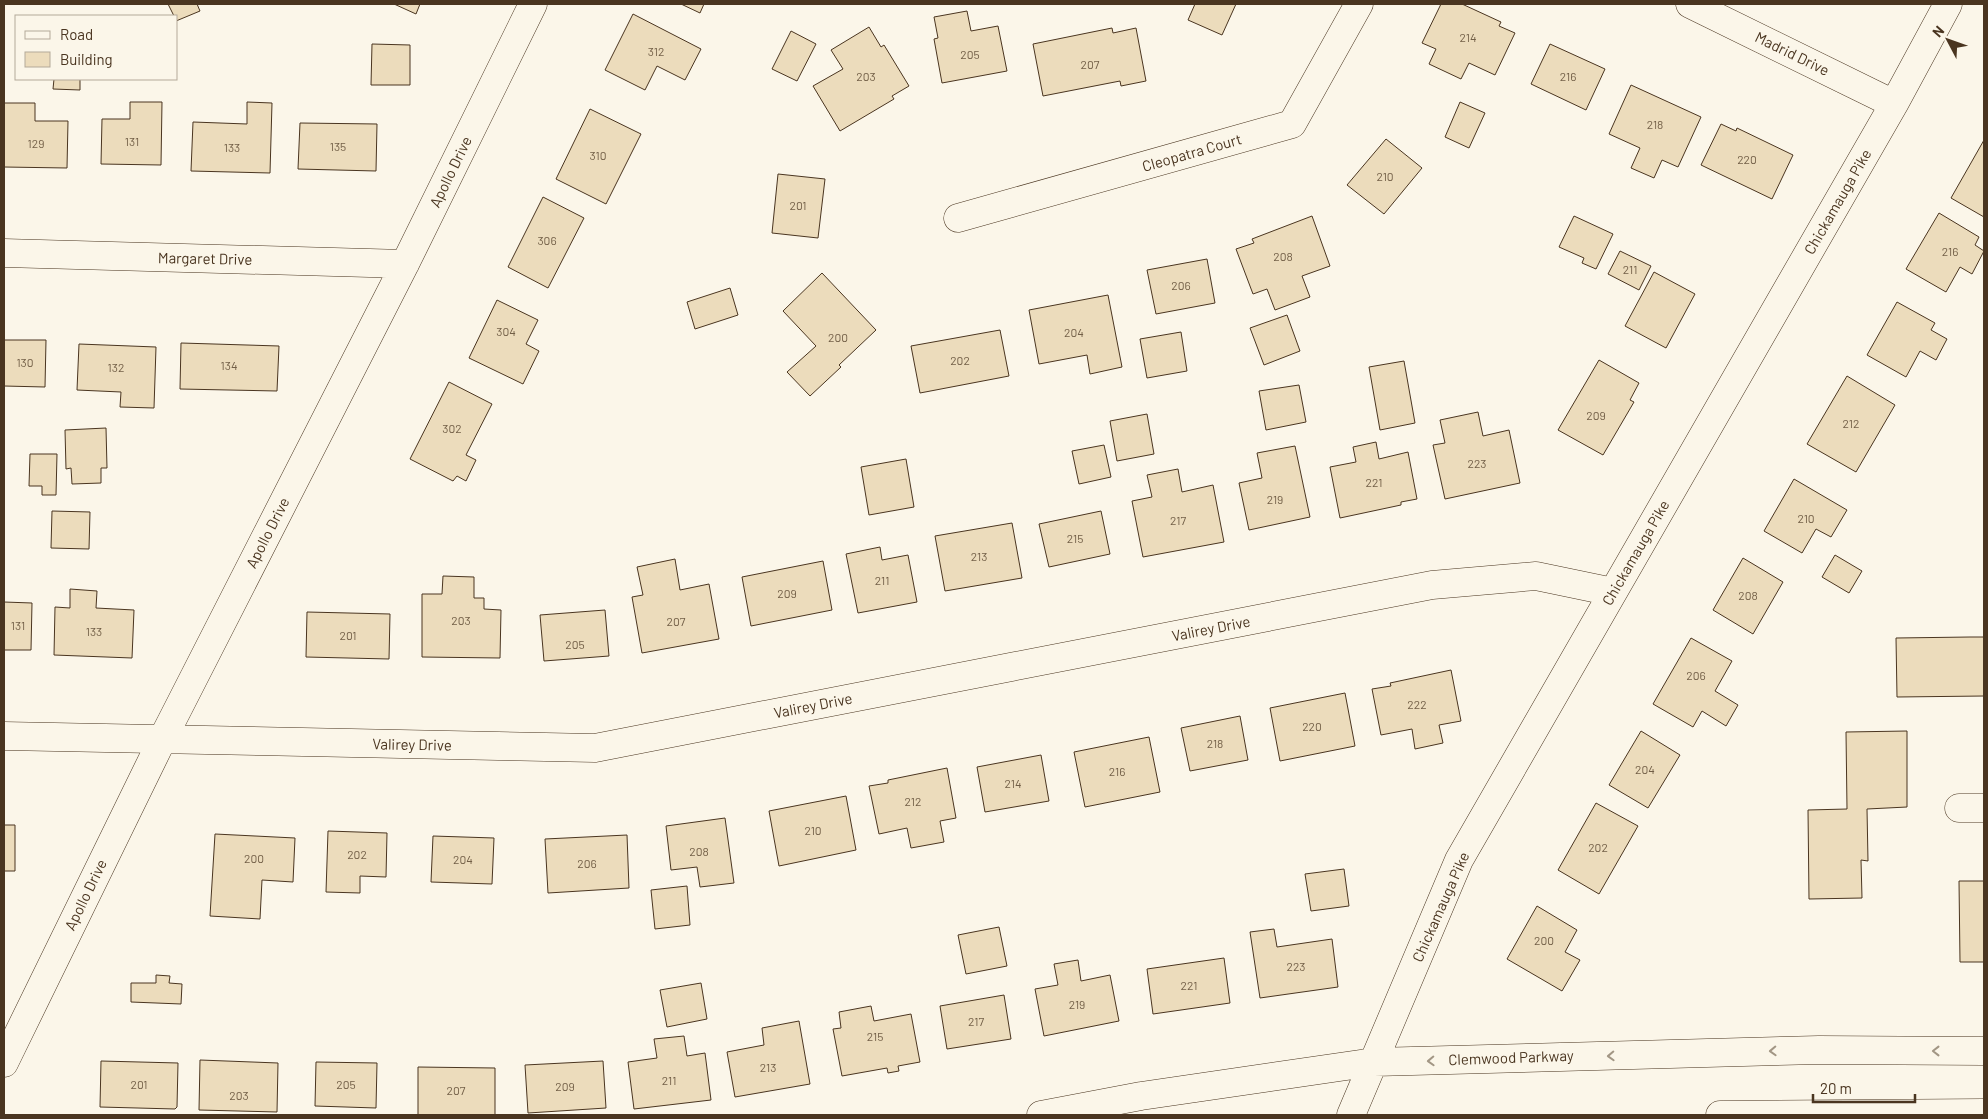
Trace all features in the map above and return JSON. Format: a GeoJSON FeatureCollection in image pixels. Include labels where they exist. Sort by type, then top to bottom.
{"type":"FeatureCollection","features":[{"type":"Feature","properties":{"kind":"street","name":"Apollo Drive"},"geometry":{"type":"LineString","coordinates":[[4,1063],[162,740],[405,264],[533,4]]}},
{"type":"Feature","properties":{"kind":"street","name":"Cleopatra Court"},"geometry":{"type":"LineString","coordinates":[[958,218],[1292,124],[1360,4]]}},
{"type":"Feature","properties":{"kind":"street","name":"Madrid Drive"},"geometry":{"type":"LineString","coordinates":[[1690,4],[1894,104]]}},
{"type":"Feature","properties":{"kind":"street","name":"Chickamauga Pike"},"geometry":{"type":"LineString","coordinates":[[1351,1115],[1460,860],[1894,104],[1948,4]]}},
{"type":"Feature","properties":{"kind":"street","name":"Margaret Drive"},"geometry":{"type":"LineString","coordinates":[[4,254],[405,264]]}},
{"type":"Feature","properties":{"kind":"street","name":"Valirey Drive"},"geometry":{"type":"LineString","coordinates":[[4,736],[594,748],[1432,586],[1536,576],[1613,592]]}},
{"type":"Feature","properties":{"kind":"street","name":"Clemwood Parkway"},"geometry":{"type":"LineString","coordinates":[[1041,1115],[1141,1096],[1374,1062],[1819,1050],[1984,1051]]}},
{"type":"Feature","properties":{"kind":"street"},"geometry":{"type":"LineString","coordinates":[[1720,1115],[1984,1114]]}},
{"type":"Feature","properties":{"kind":"building"},"geometry":{"type":"Polygon","coordinates":[[[168,4],[197,4],[200,11],[178,20],[178,15],[174,15],[168,4]]]}},
{"type":"Feature","properties":{"kind":"building"},"geometry":{"type":"Polygon","coordinates":[[[394,4],[420,4],[416,14],[394,4]]]}},
{"type":"Feature","properties":{"kind":"building"},"geometry":{"type":"Polygon","coordinates":[[[681,4],[704,4],[700,13],[681,4]]]}},
{"type":"Feature","properties":{"kind":"building"},"geometry":{"type":"Polygon","coordinates":[[[1195,4],[1236,4],[1222,35],[1188,20],[1195,4]]]}},
{"type":"Feature","properties":{"kind":"building"},"geometry":{"type":"Polygon","coordinates":[[[1441,4],[1462,4],[1501,22],[1499,26],[1515,33],[1495,75],[1469,63],[1461,79],[1429,64],[1436,49],[1422,43],[1441,4]]]}},
{"type":"Feature","properties":{"kind":"building"},"geometry":{"type":"Polygon","coordinates":[[[967,11],[971,31],[998,26],[1007,71],[942,83],[934,39],[938,38],[934,17],[967,11]]]}},
{"type":"Feature","properties":{"kind":"building"},"geometry":{"type":"Polygon","coordinates":[[[633,14],[701,49],[685,80],[657,66],[645,90],[605,70],[633,14]]]}},
{"type":"Feature","properties":{"kind":"building"},"geometry":{"type":"Polygon","coordinates":[[[869,27],[881,47],[884,45],[909,86],[892,96],[894,99],[840,131],[813,86],[843,69],[831,50],[869,27]]]}},
{"type":"Feature","properties":{"kind":"building"},"geometry":{"type":"Polygon","coordinates":[[[1112,28],[1113,33],[1136,28],[1146,81],[1121,86],[1120,81],[1043,96],[1033,44],[1112,28]]]}},
{"type":"Feature","properties":{"kind":"building"},"geometry":{"type":"Polygon","coordinates":[[[791,31],[816,44],[797,81],[772,69],[791,31]]]}},
{"type":"Feature","properties":{"kind":"building"},"geometry":{"type":"Polygon","coordinates":[[[372,44],[410,45],[410,85],[371,85],[372,44]]]}},
{"type":"Feature","properties":{"kind":"building"},"geometry":{"type":"Polygon","coordinates":[[[1550,44],[1605,69],[1586,110],[1531,84],[1550,44]]]}},
{"type":"Feature","properties":{"kind":"building"},"geometry":{"type":"Polygon","coordinates":[[[54,80],[80,80],[80,90],[53,89],[54,80]]]}},
{"type":"Feature","properties":{"kind":"building"},"geometry":{"type":"Polygon","coordinates":[[[1631,85],[1701,117],[1678,167],[1662,160],[1654,178],[1631,168],[1640,148],[1609,134],[1631,85]]]}},
{"type":"Feature","properties":{"kind":"building"},"geometry":{"type":"Polygon","coordinates":[[[130,102],[162,102],[161,165],[101,164],[102,119],[130,119],[130,102]]]}},
{"type":"Feature","properties":{"kind":"building"},"geometry":{"type":"Polygon","coordinates":[[[247,102],[272,103],[270,173],[191,171],[193,122],[247,124],[247,102]]]}},
{"type":"Feature","properties":{"kind":"building"},"geometry":{"type":"Polygon","coordinates":[[[1460,102],[1485,113],[1469,148],[1445,137],[1460,102]]]}},
{"type":"Feature","properties":{"kind":"building"},"geometry":{"type":"Polygon","coordinates":[[[4,103],[35,103],[35,121],[68,121],[67,168],[4,167],[4,103]]]}},
{"type":"Feature","properties":{"kind":"building"},"geometry":{"type":"Polygon","coordinates":[[[590,109],[641,134],[606,204],[556,179],[590,109]]]}},
{"type":"Feature","properties":{"kind":"building"},"geometry":{"type":"Polygon","coordinates":[[[300,123],[377,124],[376,171],[298,169],[300,123]]]}},
{"type":"Feature","properties":{"kind":"building"},"geometry":{"type":"Polygon","coordinates":[[[1721,124],[1736,131],[1737,128],[1793,155],[1772,199],[1701,165],[1721,124]]]}},
{"type":"Feature","properties":{"kind":"building"},"geometry":{"type":"Polygon","coordinates":[[[1386,139],[1422,168],[1384,214],[1347,185],[1386,139]]]}},
{"type":"Feature","properties":{"kind":"building"},"geometry":{"type":"Polygon","coordinates":[[[1984,140],[1984,217],[1951,198],[1984,140]]]}},
{"type":"Feature","properties":{"kind":"building"},"geometry":{"type":"Polygon","coordinates":[[[778,174],[825,179],[818,238],[772,233],[778,174]]]}},
{"type":"Feature","properties":{"kind":"building"},"geometry":{"type":"Polygon","coordinates":[[[543,197],[584,218],[548,288],[508,267],[543,197]]]}},
{"type":"Feature","properties":{"kind":"building"},"geometry":{"type":"Polygon","coordinates":[[[1939,213],[1979,237],[1975,245],[1984,251],[1972,274],[1960,267],[1946,292],[1906,269],[1939,213]]]}},
{"type":"Feature","properties":{"kind":"building"},"geometry":{"type":"Polygon","coordinates":[[[1312,216],[1330,266],[1302,276],[1310,297],[1275,310],[1267,289],[1253,294],[1236,249],[1254,243],[1252,239],[1312,216]]]}},
{"type":"Feature","properties":{"kind":"building"},"geometry":{"type":"Polygon","coordinates":[[[1574,216],[1613,234],[1596,269],[1582,263],[1584,258],[1559,247],[1574,216]]]}},
{"type":"Feature","properties":{"kind":"building"},"geometry":{"type":"Polygon","coordinates":[[[1620,251],[1651,266],[1639,290],[1608,274],[1620,251]]]}},
{"type":"Feature","properties":{"kind":"building"},"geometry":{"type":"Polygon","coordinates":[[[1207,259],[1215,303],[1156,314],[1147,270],[1207,259]]]}},
{"type":"Feature","properties":{"kind":"building"},"geometry":{"type":"Polygon","coordinates":[[[1654,272],[1695,294],[1666,348],[1625,326],[1654,272]]]}},
{"type":"Feature","properties":{"kind":"building"},"geometry":{"type":"Polygon","coordinates":[[[822,273],[876,330],[810,396],[787,372],[816,346],[783,311],[822,273]]]}},
{"type":"Feature","properties":{"kind":"building"},"geometry":{"type":"Polygon","coordinates":[[[730,288],[738,315],[695,329],[687,302],[730,288]]]}},
{"type":"Feature","properties":{"kind":"building"},"geometry":{"type":"Polygon","coordinates":[[[1108,295],[1122,367],[1090,374],[1087,355],[1039,364],[1029,310],[1108,295]]]}},
{"type":"Feature","properties":{"kind":"building"},"geometry":{"type":"Polygon","coordinates":[[[497,300],[538,320],[526,344],[539,351],[523,384],[469,358],[497,300]]]}},
{"type":"Feature","properties":{"kind":"building"},"geometry":{"type":"Polygon","coordinates":[[[1897,302],[1935,323],[1931,330],[1947,339],[1936,360],[1920,351],[1906,377],[1867,355],[1897,302]]]}},
{"type":"Feature","properties":{"kind":"building"},"geometry":{"type":"Polygon","coordinates":[[[1287,315],[1300,351],[1264,365],[1250,328],[1287,315]]]}},
{"type":"Feature","properties":{"kind":"building"},"geometry":{"type":"Polygon","coordinates":[[[1000,330],[1009,376],[920,393],[911,346],[1000,330]]]}},
{"type":"Feature","properties":{"kind":"building"},"geometry":{"type":"Polygon","coordinates":[[[1181,332],[1187,371],[1147,378],[1140,339],[1181,332]]]}},
{"type":"Feature","properties":{"kind":"building"},"geometry":{"type":"Polygon","coordinates":[[[4,340],[46,340],[45,387],[4,386],[4,340]]]}},
{"type":"Feature","properties":{"kind":"building"},"geometry":{"type":"Polygon","coordinates":[[[181,343],[279,346],[277,391],[180,389],[181,343]]]}},
{"type":"Feature","properties":{"kind":"building"},"geometry":{"type":"Polygon","coordinates":[[[79,344],[156,347],[154,408],[120,407],[121,392],[77,390],[79,344]]]}},
{"type":"Feature","properties":{"kind":"building"},"geometry":{"type":"Polygon","coordinates":[[[1599,360],[1639,383],[1630,400],[1634,402],[1603,455],[1558,430],[1599,360]]]}},
{"type":"Feature","properties":{"kind":"building"},"geometry":{"type":"Polygon","coordinates":[[[1404,361],[1415,423],[1380,430],[1369,367],[1404,361]]]}},
{"type":"Feature","properties":{"kind":"building"},"geometry":{"type":"Polygon","coordinates":[[[1847,376],[1895,405],[1856,472],[1807,444],[1847,376]]]}},
{"type":"Feature","properties":{"kind":"building"},"geometry":{"type":"Polygon","coordinates":[[[449,382],[492,404],[466,455],[476,460],[466,481],[457,476],[453,481],[410,459],[449,382]]]}},
{"type":"Feature","properties":{"kind":"building"},"geometry":{"type":"Polygon","coordinates":[[[1299,385],[1306,422],[1266,430],[1259,391],[1299,385]]]}},
{"type":"Feature","properties":{"kind":"building"},"geometry":{"type":"Polygon","coordinates":[[[1478,412],[1483,436],[1509,430],[1520,483],[1445,499],[1433,445],[1445,443],[1440,420],[1478,412]]]}},
{"type":"Feature","properties":{"kind":"building"},"geometry":{"type":"Polygon","coordinates":[[[1147,414],[1154,454],[1117,461],[1110,421],[1147,414]]]}},
{"type":"Feature","properties":{"kind":"building"},"geometry":{"type":"Polygon","coordinates":[[[106,428],[107,468],[101,468],[101,483],[72,484],[71,468],[66,469],[65,430],[106,428]]]}},
{"type":"Feature","properties":{"kind":"building"},"geometry":{"type":"Polygon","coordinates":[[[1376,442],[1379,459],[1408,452],[1417,499],[1401,502],[1401,505],[1340,518],[1330,467],[1356,462],[1353,447],[1376,442]]]}},
{"type":"Feature","properties":{"kind":"building"},"geometry":{"type":"Polygon","coordinates":[[[1104,445],[1111,477],[1079,484],[1072,451],[1104,445]]]}},
{"type":"Feature","properties":{"kind":"building"},"geometry":{"type":"Polygon","coordinates":[[[1295,446],[1310,517],[1249,530],[1239,483],[1262,478],[1257,453],[1295,446]]]}},
{"type":"Feature","properties":{"kind":"building"},"geometry":{"type":"Polygon","coordinates":[[[30,454],[57,454],[56,495],[42,495],[42,486],[29,486],[30,454]]]}},
{"type":"Feature","properties":{"kind":"building"},"geometry":{"type":"Polygon","coordinates":[[[906,459],[914,507],[869,515],[861,467],[906,459]]]}},
{"type":"Feature","properties":{"kind":"building"},"geometry":{"type":"Polygon","coordinates":[[[1178,469],[1182,492],[1213,485],[1224,542],[1143,557],[1132,501],[1152,497],[1147,475],[1178,469]]]}},
{"type":"Feature","properties":{"kind":"building"},"geometry":{"type":"Polygon","coordinates":[[[1794,479],[1847,510],[1831,537],[1816,529],[1802,553],[1764,531],[1794,479]]]}},
{"type":"Feature","properties":{"kind":"building"},"geometry":{"type":"Polygon","coordinates":[[[52,511],[90,512],[89,549],[51,548],[52,511]]]}},
{"type":"Feature","properties":{"kind":"building"},"geometry":{"type":"Polygon","coordinates":[[[1101,511],[1110,554],[1049,567],[1039,524],[1101,511]]]}},
{"type":"Feature","properties":{"kind":"building"},"geometry":{"type":"Polygon","coordinates":[[[1012,523],[1022,578],[945,591],[935,536],[1012,523]]]}},
{"type":"Feature","properties":{"kind":"building"},"geometry":{"type":"Polygon","coordinates":[[[880,547],[882,560],[908,555],[917,602],[858,613],[846,554],[880,547]]]}},
{"type":"Feature","properties":{"kind":"building"},"geometry":{"type":"Polygon","coordinates":[[[1835,555],[1862,571],[1849,593],[1822,577],[1835,555]]]}},
{"type":"Feature","properties":{"kind":"building"},"geometry":{"type":"Polygon","coordinates":[[[1743,558],[1783,582],[1753,634],[1713,610],[1743,558]]]}},
{"type":"Feature","properties":{"kind":"building"},"geometry":{"type":"Polygon","coordinates":[[[675,559],[680,590],[709,584],[719,639],[642,653],[632,597],[643,595],[637,567],[675,559]]]}},
{"type":"Feature","properties":{"kind":"building"},"geometry":{"type":"Polygon","coordinates":[[[823,561],[832,610],[751,626],[742,577],[823,561]]]}},
{"type":"Feature","properties":{"kind":"building"},"geometry":{"type":"Polygon","coordinates":[[[443,576],[474,577],[474,598],[484,598],[484,609],[501,610],[500,658],[422,657],[422,594],[442,594],[443,576]]]}},
{"type":"Feature","properties":{"kind":"building"},"geometry":{"type":"Polygon","coordinates":[[[70,589],[97,591],[96,608],[134,610],[132,658],[54,655],[55,607],[70,608],[70,589]]]}},
{"type":"Feature","properties":{"kind":"building"},"geometry":{"type":"Polygon","coordinates":[[[4,602],[32,603],[31,650],[4,650],[4,602]]]}},
{"type":"Feature","properties":{"kind":"building"},"geometry":{"type":"Polygon","coordinates":[[[605,610],[609,656],[544,661],[540,615],[605,610]]]}},
{"type":"Feature","properties":{"kind":"building"},"geometry":{"type":"Polygon","coordinates":[[[307,612],[390,614],[389,659],[306,657],[307,612]]]}},
{"type":"Feature","properties":{"kind":"building"},"geometry":{"type":"Polygon","coordinates":[[[1984,637],[1984,696],[1897,697],[1896,638],[1984,637]]]}},
{"type":"Feature","properties":{"kind":"building"},"geometry":{"type":"Polygon","coordinates":[[[1691,638],[1732,661],[1715,691],[1738,705],[1726,726],[1702,711],[1693,727],[1653,704],[1691,638]]]}},
{"type":"Feature","properties":{"kind":"building"},"geometry":{"type":"Polygon","coordinates":[[[1451,670],[1461,721],[1439,725],[1443,743],[1415,749],[1412,729],[1381,735],[1372,689],[1391,686],[1390,683],[1451,670]]]}},
{"type":"Feature","properties":{"kind":"building"},"geometry":{"type":"Polygon","coordinates":[[[1345,693],[1355,746],[1280,761],[1270,708],[1345,693]]]}},
{"type":"Feature","properties":{"kind":"building"},"geometry":{"type":"Polygon","coordinates":[[[1240,716],[1248,760],[1190,771],[1181,728],[1240,716]]]}},
{"type":"Feature","properties":{"kind":"building"},"geometry":{"type":"Polygon","coordinates":[[[1641,731],[1680,755],[1648,808],[1609,785],[1641,731]]]}},
{"type":"Feature","properties":{"kind":"building"},"geometry":{"type":"Polygon","coordinates":[[[1907,731],[1907,807],[1867,809],[1868,861],[1861,860],[1862,898],[1809,899],[1808,810],[1847,809],[1846,732],[1907,731]]]}},
{"type":"Feature","properties":{"kind":"building"},"geometry":{"type":"Polygon","coordinates":[[[1149,737],[1160,792],[1085,807],[1074,752],[1149,737]]]}},
{"type":"Feature","properties":{"kind":"building"},"geometry":{"type":"Polygon","coordinates":[[[1041,755],[1049,801],[985,812],[977,767],[1041,755]]]}},
{"type":"Feature","properties":{"kind":"building"},"geometry":{"type":"Polygon","coordinates":[[[947,768],[956,818],[940,821],[944,842],[911,848],[907,828],[879,834],[869,786],[888,783],[888,780],[947,768]]]}},
{"type":"Feature","properties":{"kind":"building"},"geometry":{"type":"Polygon","coordinates":[[[846,796],[856,850],[779,866],[769,811],[846,796]]]}},
{"type":"Feature","properties":{"kind":"building"},"geometry":{"type":"Polygon","coordinates":[[[1596,803],[1638,826],[1599,894],[1558,870],[1596,803]]]}},
{"type":"Feature","properties":{"kind":"building"},"geometry":{"type":"Polygon","coordinates":[[[725,818],[734,883],[700,887],[697,867],[671,870],[666,826],[725,818]]]}},
{"type":"Feature","properties":{"kind":"building"},"geometry":{"type":"Polygon","coordinates":[[[4,825],[15,825],[15,871],[4,871],[4,825]]]}},
{"type":"Feature","properties":{"kind":"building"},"geometry":{"type":"Polygon","coordinates":[[[328,831],[387,833],[386,877],[360,876],[360,893],[326,892],[328,831]]]}},
{"type":"Feature","properties":{"kind":"building"},"geometry":{"type":"Polygon","coordinates":[[[215,834],[295,838],[293,882],[262,880],[260,919],[210,916],[215,834]]]}},
{"type":"Feature","properties":{"kind":"building"},"geometry":{"type":"Polygon","coordinates":[[[627,835],[629,888],[548,893],[545,839],[627,835]]]}},
{"type":"Feature","properties":{"kind":"building"},"geometry":{"type":"Polygon","coordinates":[[[433,836],[494,838],[492,884],[431,882],[433,836]]]}},
{"type":"Feature","properties":{"kind":"building"},"geometry":{"type":"Polygon","coordinates":[[[1344,869],[1349,906],[1311,911],[1305,874],[1344,869]]]}},
{"type":"Feature","properties":{"kind":"building"},"geometry":{"type":"Polygon","coordinates":[[[1959,881],[1984,881],[1984,962],[1960,962],[1959,881]]]}},
{"type":"Feature","properties":{"kind":"building"},"geometry":{"type":"Polygon","coordinates":[[[687,886],[690,925],[655,929],[651,890],[687,886]]]}},
{"type":"Feature","properties":{"kind":"building"},"geometry":{"type":"Polygon","coordinates":[[[1537,906],[1577,930],[1565,952],[1580,960],[1562,991],[1507,959],[1537,906]]]}},
{"type":"Feature","properties":{"kind":"building"},"geometry":{"type":"Polygon","coordinates":[[[999,927],[1007,966],[966,974],[958,935],[999,927]]]}},
{"type":"Feature","properties":{"kind":"building"},"geometry":{"type":"Polygon","coordinates":[[[1274,929],[1277,947],[1332,939],[1338,987],[1260,998],[1250,932],[1274,929]]]}},
{"type":"Feature","properties":{"kind":"building"},"geometry":{"type":"Polygon","coordinates":[[[1224,958],[1230,1003],[1153,1014],[1147,969],[1224,958]]]}},
{"type":"Feature","properties":{"kind":"building"},"geometry":{"type":"Polygon","coordinates":[[[1078,960],[1081,981],[1110,975],[1119,1021],[1044,1036],[1035,989],[1058,985],[1054,964],[1078,960]]]}},
{"type":"Feature","properties":{"kind":"building"},"geometry":{"type":"Polygon","coordinates":[[[156,975],[170,976],[169,983],[182,984],[181,1004],[131,1002],[131,983],[156,983],[156,975]]]}},
{"type":"Feature","properties":{"kind":"building"},"geometry":{"type":"Polygon","coordinates":[[[701,983],[707,1019],[667,1027],[660,990],[701,983]]]}},
{"type":"Feature","properties":{"kind":"building"},"geometry":{"type":"Polygon","coordinates":[[[1004,995],[1011,1039],[947,1049],[940,1006],[1004,995]]]}},
{"type":"Feature","properties":{"kind":"building"},"geometry":{"type":"Polygon","coordinates":[[[871,1006],[874,1021],[911,1014],[920,1062],[898,1066],[899,1071],[888,1073],[887,1068],[842,1076],[833,1029],[841,1028],[839,1012],[871,1006]]]}},
{"type":"Feature","properties":{"kind":"building"},"geometry":{"type":"Polygon","coordinates":[[[799,1021],[810,1084],[735,1097],[727,1052],[764,1045],[762,1028],[799,1021]]]}},
{"type":"Feature","properties":{"kind":"building"},"geometry":{"type":"Polygon","coordinates":[[[684,1036],[687,1056],[705,1053],[711,1100],[634,1109],[628,1062],[657,1058],[654,1039],[684,1036]]]}},
{"type":"Feature","properties":{"kind":"building"},"geometry":{"type":"Polygon","coordinates":[[[200,1060],[278,1063],[277,1112],[199,1110],[200,1060]]]}},
{"type":"Feature","properties":{"kind":"building"},"geometry":{"type":"Polygon","coordinates":[[[101,1061],[178,1063],[177,1107],[175,1109],[100,1107],[101,1061]]]}},
{"type":"Feature","properties":{"kind":"building"},"geometry":{"type":"Polygon","coordinates":[[[603,1061],[606,1108],[528,1113],[525,1065],[603,1061]]]}},
{"type":"Feature","properties":{"kind":"building"},"geometry":{"type":"Polygon","coordinates":[[[316,1062],[377,1063],[376,1108],[315,1106],[316,1062]]]}},
{"type":"Feature","properties":{"kind":"building"},"geometry":{"type":"Polygon","coordinates":[[[418,1067],[495,1068],[495,1115],[418,1115],[418,1067]]]}}]}
